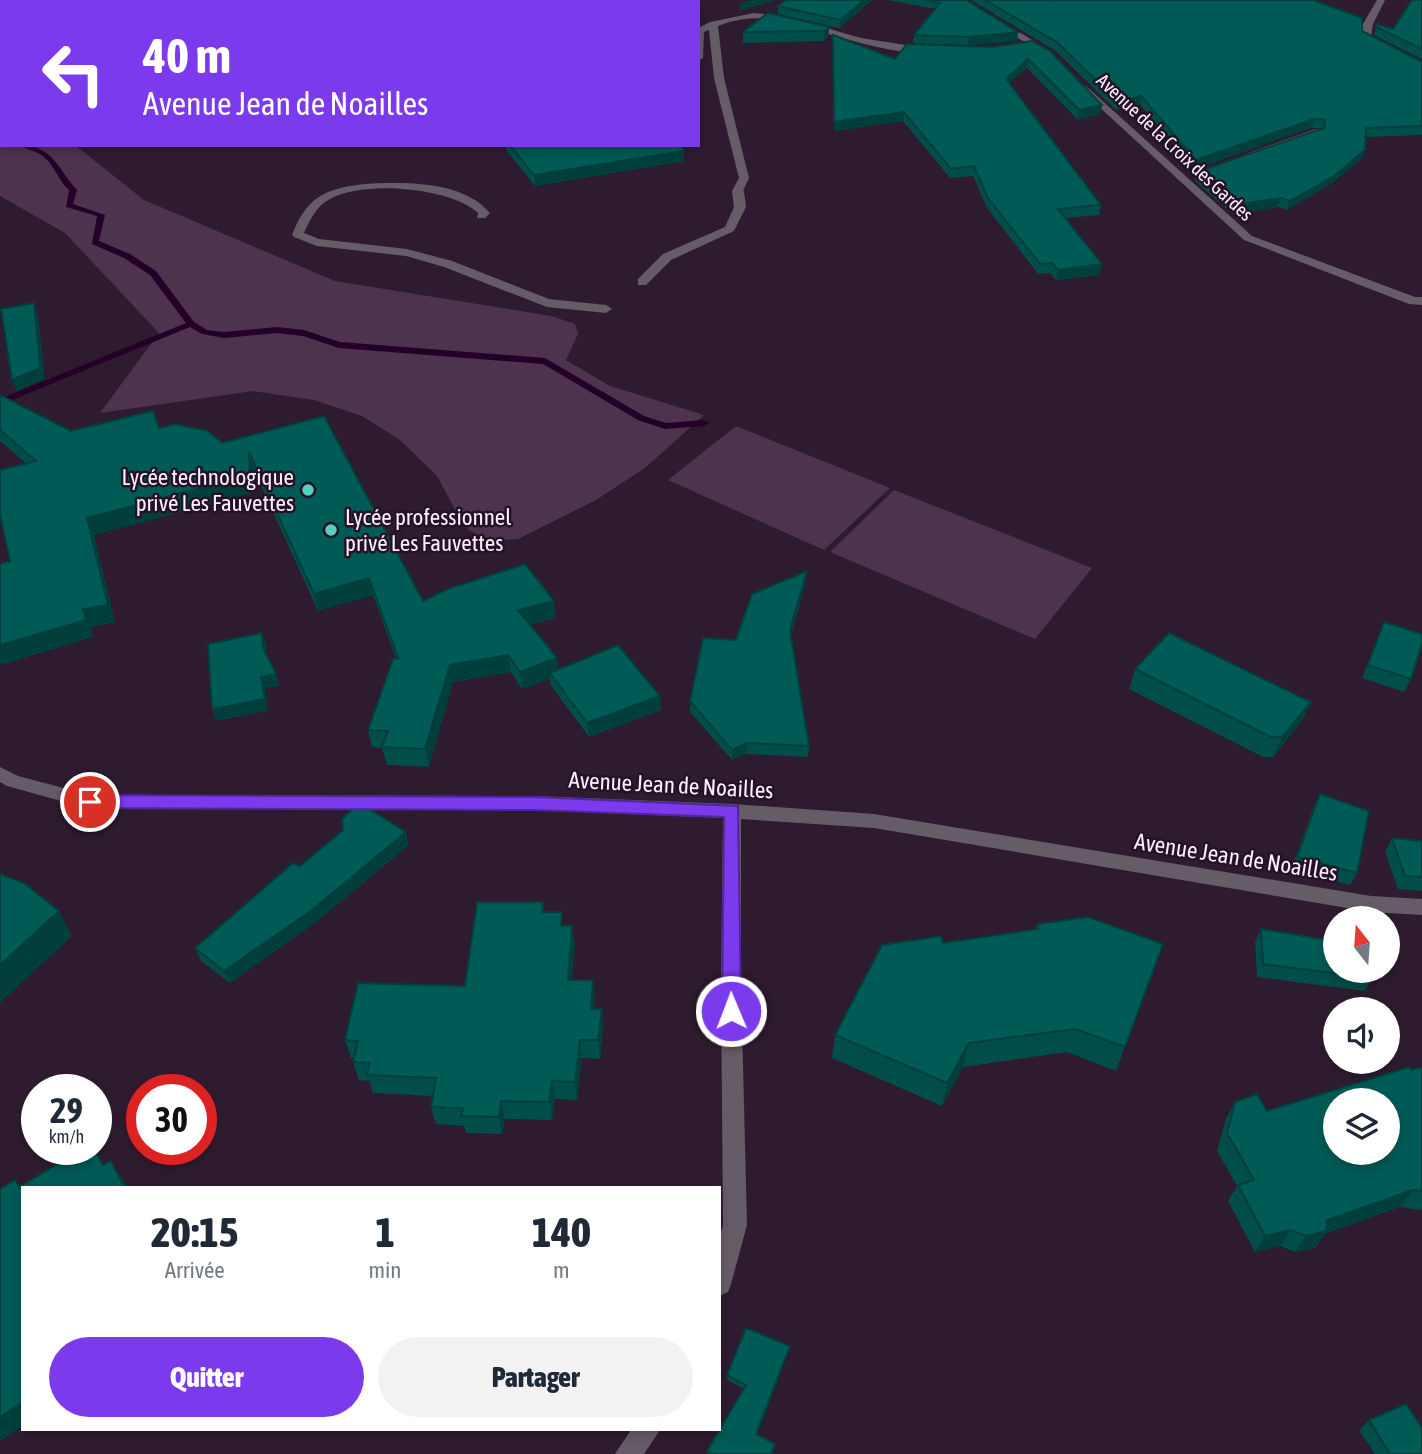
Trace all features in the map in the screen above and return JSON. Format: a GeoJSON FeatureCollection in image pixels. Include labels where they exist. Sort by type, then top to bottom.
{"type":"FeatureCollection","features":[{"type":"Feature","properties":{"kind":"street"},"geometry":{"type":"LineString","coordinates":[[960,0],[1052,55]]}},
{"type":"Feature","properties":{"kind":"street"},"geometry":{"type":"LineString","coordinates":[[1381,0],[1368,24],[1366,37],[1422,66]]}},
{"type":"Feature","properties":{"kind":"street"},"geometry":{"type":"LineString","coordinates":[[700,30],[744,15],[781,15],[872,43],[902,48],[941,49]]}},
{"type":"Feature","properties":{"kind":"street"},"geometry":{"type":"LineString","coordinates":[[642,282],[667,257],[730,229],[740,207],[738,191],[744,178],[719,78],[713,24]]}},
{"type":"Feature","properties":{"kind":"street"},"geometry":{"type":"LineString","coordinates":[[1014,47],[1030,44]]}},
{"type":"Feature","properties":{"kind":"street","name":"Avenue de la Croix des Gardes"},"geometry":{"type":"LineString","coordinates":[[1079,82],[1097,101],[1189,177],[1248,238],[1413,301],[1422,301]]}},
{"type":"Feature","properties":{"kind":"street"},"geometry":{"type":"LineString","coordinates":[[1241,158],[1315,132]]}},
{"type":"Feature","properties":{"kind":"street"},"geometry":{"type":"LineString","coordinates":[[481,216],[484,214],[482,209],[434,190],[398,184],[358,188],[330,194],[305,215],[298,235],[317,242],[407,253],[448,264],[547,303],[606,309]]}},
{"type":"Feature","properties":{"kind":"street","name":"Avenue Jean de Noailles"},"geometry":{"type":"LineString","coordinates":[[0,774],[12,781],[90,802],[535,803],[732,811],[874,821],[1371,904],[1422,907]]}},
{"type":"Feature","properties":{"kind":"street"},"geometry":{"type":"LineString","coordinates":[[721,1277],[735,1225],[731,984],[732,811]]}},
{"type":"Feature","properties":{"kind":"street"},"geometry":{"type":"LineString","coordinates":[[628,1454],[646,1431]]}},
{"type":"Feature","properties":{"kind":"shaded area"},"geometry":{"type":"Polygon","coordinates":[[[0,147],[78,147],[144,200],[335,281],[551,316],[575,324],[578,334],[566,360],[610,386],[704,415],[645,468],[596,500],[518,539],[485,541],[464,526],[437,476],[400,440],[362,416],[314,400],[253,391],[100,413],[159,333],[65,233],[0,196],[0,147]]]}},
{"type":"Feature","properties":{"kind":"shaded area"},"geometry":{"type":"Polygon","coordinates":[[[736,426],[890,488],[824,550],[668,480],[736,426]]]}},
{"type":"Feature","properties":{"kind":"shaded area"},"geometry":{"type":"Polygon","coordinates":[[[894,490],[1092,568],[1035,639],[830,552],[894,490]]]}},
{"type":"Feature","properties":{"kind":"building"},"geometry":{"type":"Polygon","coordinates":[[[786,0],[864,0],[840,20],[778,6],[786,0]]]}},
{"type":"Feature","properties":{"kind":"building"},"geometry":{"type":"Polygon","coordinates":[[[927,0],[966,0],[1018,32],[969,37],[914,35],[940,3],[927,0]]]}},
{"type":"Feature","properties":{"kind":"building"},"geometry":{"type":"Polygon","coordinates":[[[985,0],[1318,0],[1316,1],[1362,18],[1362,31],[1422,62],[1422,126],[1366,128],[1365,150],[1334,176],[1290,201],[1281,198],[1235,205],[1197,172],[1324,128],[1325,120],[1314,119],[1196,160],[1141,96],[1118,102],[1058,43],[985,0]]]}},
{"type":"Feature","properties":{"kind":"building"},"geometry":{"type":"Polygon","coordinates":[[[1412,0],[1422,0],[1422,49],[1376,27],[1377,24],[1393,29],[1412,0]]]}},
{"type":"Feature","properties":{"kind":"building"},"geometry":{"type":"Polygon","coordinates":[[[768,13],[829,27],[825,31],[743,32],[768,13]]]}},
{"type":"Feature","properties":{"kind":"building"},"geometry":{"type":"Polygon","coordinates":[[[833,35],[895,59],[907,44],[993,47],[1032,41],[1049,50],[1102,105],[1079,110],[1028,59],[1006,79],[1101,205],[1058,209],[1102,264],[1058,270],[1052,263],[1040,264],[988,198],[974,166],[951,169],[904,112],[834,122],[833,35]]]}},
{"type":"Feature","properties":{"kind":"building"},"geometry":{"type":"Polygon","coordinates":[[[512,147],[682,147],[684,151],[534,175],[512,147]]]}},
{"type":"Feature","properties":{"kind":"building"},"geometry":{"type":"Polygon","coordinates":[[[34,303],[40,368],[12,380],[1,309],[34,303]]]}},
{"type":"Feature","properties":{"kind":"building"},"geometry":{"type":"Polygon","coordinates":[[[0,395],[71,431],[153,411],[159,428],[175,424],[208,431],[222,443],[324,416],[423,601],[448,589],[525,564],[554,601],[518,610],[557,658],[520,672],[508,655],[450,665],[425,749],[382,747],[388,731],[368,730],[393,659],[398,658],[369,578],[314,594],[249,452],[250,475],[87,518],[108,605],[83,609],[86,620],[0,645],[0,564],[10,561],[0,515],[0,470],[36,461],[0,430],[0,395]]]}},
{"type":"Feature","properties":{"kind":"building"},"geometry":{"type":"Polygon","coordinates":[[[807,571],[790,630],[809,746],[747,743],[732,750],[690,701],[703,638],[736,640],[752,594],[807,571]]]}},
{"type":"Feature","properties":{"kind":"building"},"geometry":{"type":"Polygon","coordinates":[[[1384,622],[1422,634],[1422,644],[1411,679],[1368,665],[1384,622]]]}},
{"type":"Feature","properties":{"kind":"building"},"geometry":{"type":"Polygon","coordinates":[[[262,633],[263,648],[276,674],[261,677],[265,699],[212,709],[208,644],[262,633]]]}},
{"type":"Feature","properties":{"kind":"building"},"geometry":{"type":"Polygon","coordinates":[[[1169,633],[1311,702],[1282,737],[1271,737],[1135,669],[1169,633]]]}},
{"type":"Feature","properties":{"kind":"building"},"geometry":{"type":"Polygon","coordinates":[[[618,645],[660,696],[587,723],[550,673],[618,645]]]}},
{"type":"Feature","properties":{"kind":"building"},"geometry":{"type":"Polygon","coordinates":[[[1320,794],[1369,811],[1357,873],[1297,857],[1320,794]]]}},
{"type":"Feature","properties":{"kind":"building"},"geometry":{"type":"Polygon","coordinates":[[[366,807],[406,832],[312,910],[224,971],[195,948],[293,863],[300,866],[343,830],[342,819],[352,809],[366,807]]]}},
{"type":"Feature","properties":{"kind":"building"},"geometry":{"type":"Polygon","coordinates":[[[1392,838],[1422,841],[1422,877],[1405,876],[1392,838]]]}},
{"type":"Feature","properties":{"kind":"building"},"geometry":{"type":"Polygon","coordinates":[[[0,874],[24,883],[59,911],[0,965],[0,874]]]}},
{"type":"Feature","properties":{"kind":"building"},"geometry":{"type":"Polygon","coordinates":[[[477,902],[543,902],[542,912],[562,912],[561,926],[572,925],[568,980],[593,980],[591,1009],[602,1009],[598,1040],[580,1040],[575,1082],[552,1081],[549,1102],[501,1101],[499,1117],[461,1116],[463,1108],[431,1107],[436,1078],[367,1075],[370,1063],[353,1062],[358,1041],[345,1040],[358,983],[465,986],[477,902]]]}},
{"type":"Feature","properties":{"kind":"building"},"geometry":{"type":"Polygon","coordinates":[[[1088,917],[1163,944],[1125,1047],[1075,1029],[969,1043],[947,1083],[835,1035],[882,945],[941,936],[943,943],[1038,929],[1037,924],[1088,917]]]}},
{"type":"Feature","properties":{"kind":"building"},"geometry":{"type":"Polygon","coordinates":[[[1261,929],[1323,939],[1323,972],[1263,964],[1261,929]]]}},
{"type":"Feature","properties":{"kind":"building"},"geometry":{"type":"Polygon","coordinates":[[[1409,1067],[1411,1070],[1422,1067],[1422,1191],[1413,1190],[1327,1220],[1326,1231],[1306,1236],[1291,1230],[1265,1236],[1238,1185],[1254,1180],[1227,1133],[1235,1102],[1257,1094],[1267,1111],[1323,1094],[1323,1165],[1400,1165],[1400,1088],[1341,1088],[1386,1074],[1400,1074],[1400,1070],[1409,1067]]]}},
{"type":"Feature","properties":{"kind":"building"},"geometry":{"type":"Polygon","coordinates":[[[112,1163],[124,1186],[21,1186],[21,1403],[0,1417],[0,1189],[15,1180],[19,1187],[56,1165],[112,1163]]]}},
{"type":"Feature","properties":{"kind":"building"},"geometry":{"type":"Polygon","coordinates":[[[746,1328],[790,1346],[756,1434],[775,1444],[771,1454],[712,1454],[707,1451],[746,1385],[727,1375],[746,1328]]]}},
{"type":"Feature","properties":{"kind":"building"},"geometry":{"type":"Polygon","coordinates":[[[1406,1404],[1422,1428],[1422,1454],[1390,1454],[1369,1420],[1406,1404]]]}},
{"type":"Feature","properties":{"kind":"waterway"},"geometry":{"type":"LineString","coordinates":[[30,147],[50,158],[73,190],[69,205],[101,215],[95,242],[127,256],[153,273],[191,324]]}},
{"type":"Feature","properties":{"kind":"waterway"},"geometry":{"type":"LineString","coordinates":[[0,402],[191,324]]}},
{"type":"Feature","properties":{"kind":"waterway"},"geometry":{"type":"LineString","coordinates":[[191,324],[205,332],[224,335],[277,330],[304,333],[339,345],[545,361],[641,418],[665,426],[704,423]]}},
{"type":"Feature","properties":{"kind":"place","name":"Lycée technologique privé Les Fauvettes"},"geometry":{"type":"Point","coordinates":[308,490]}},
{"type":"Feature","properties":{"kind":"place","name":"Lycée professionnel privé Les Fauvettes"},"geometry":{"type":"Point","coordinates":[331,530]}},
{"type":"Feature","properties":{"kind":"route"},"geometry":{"type":"LineString","coordinates":[[90,802],[535,803],[732,811],[731,1011]]}}]}
